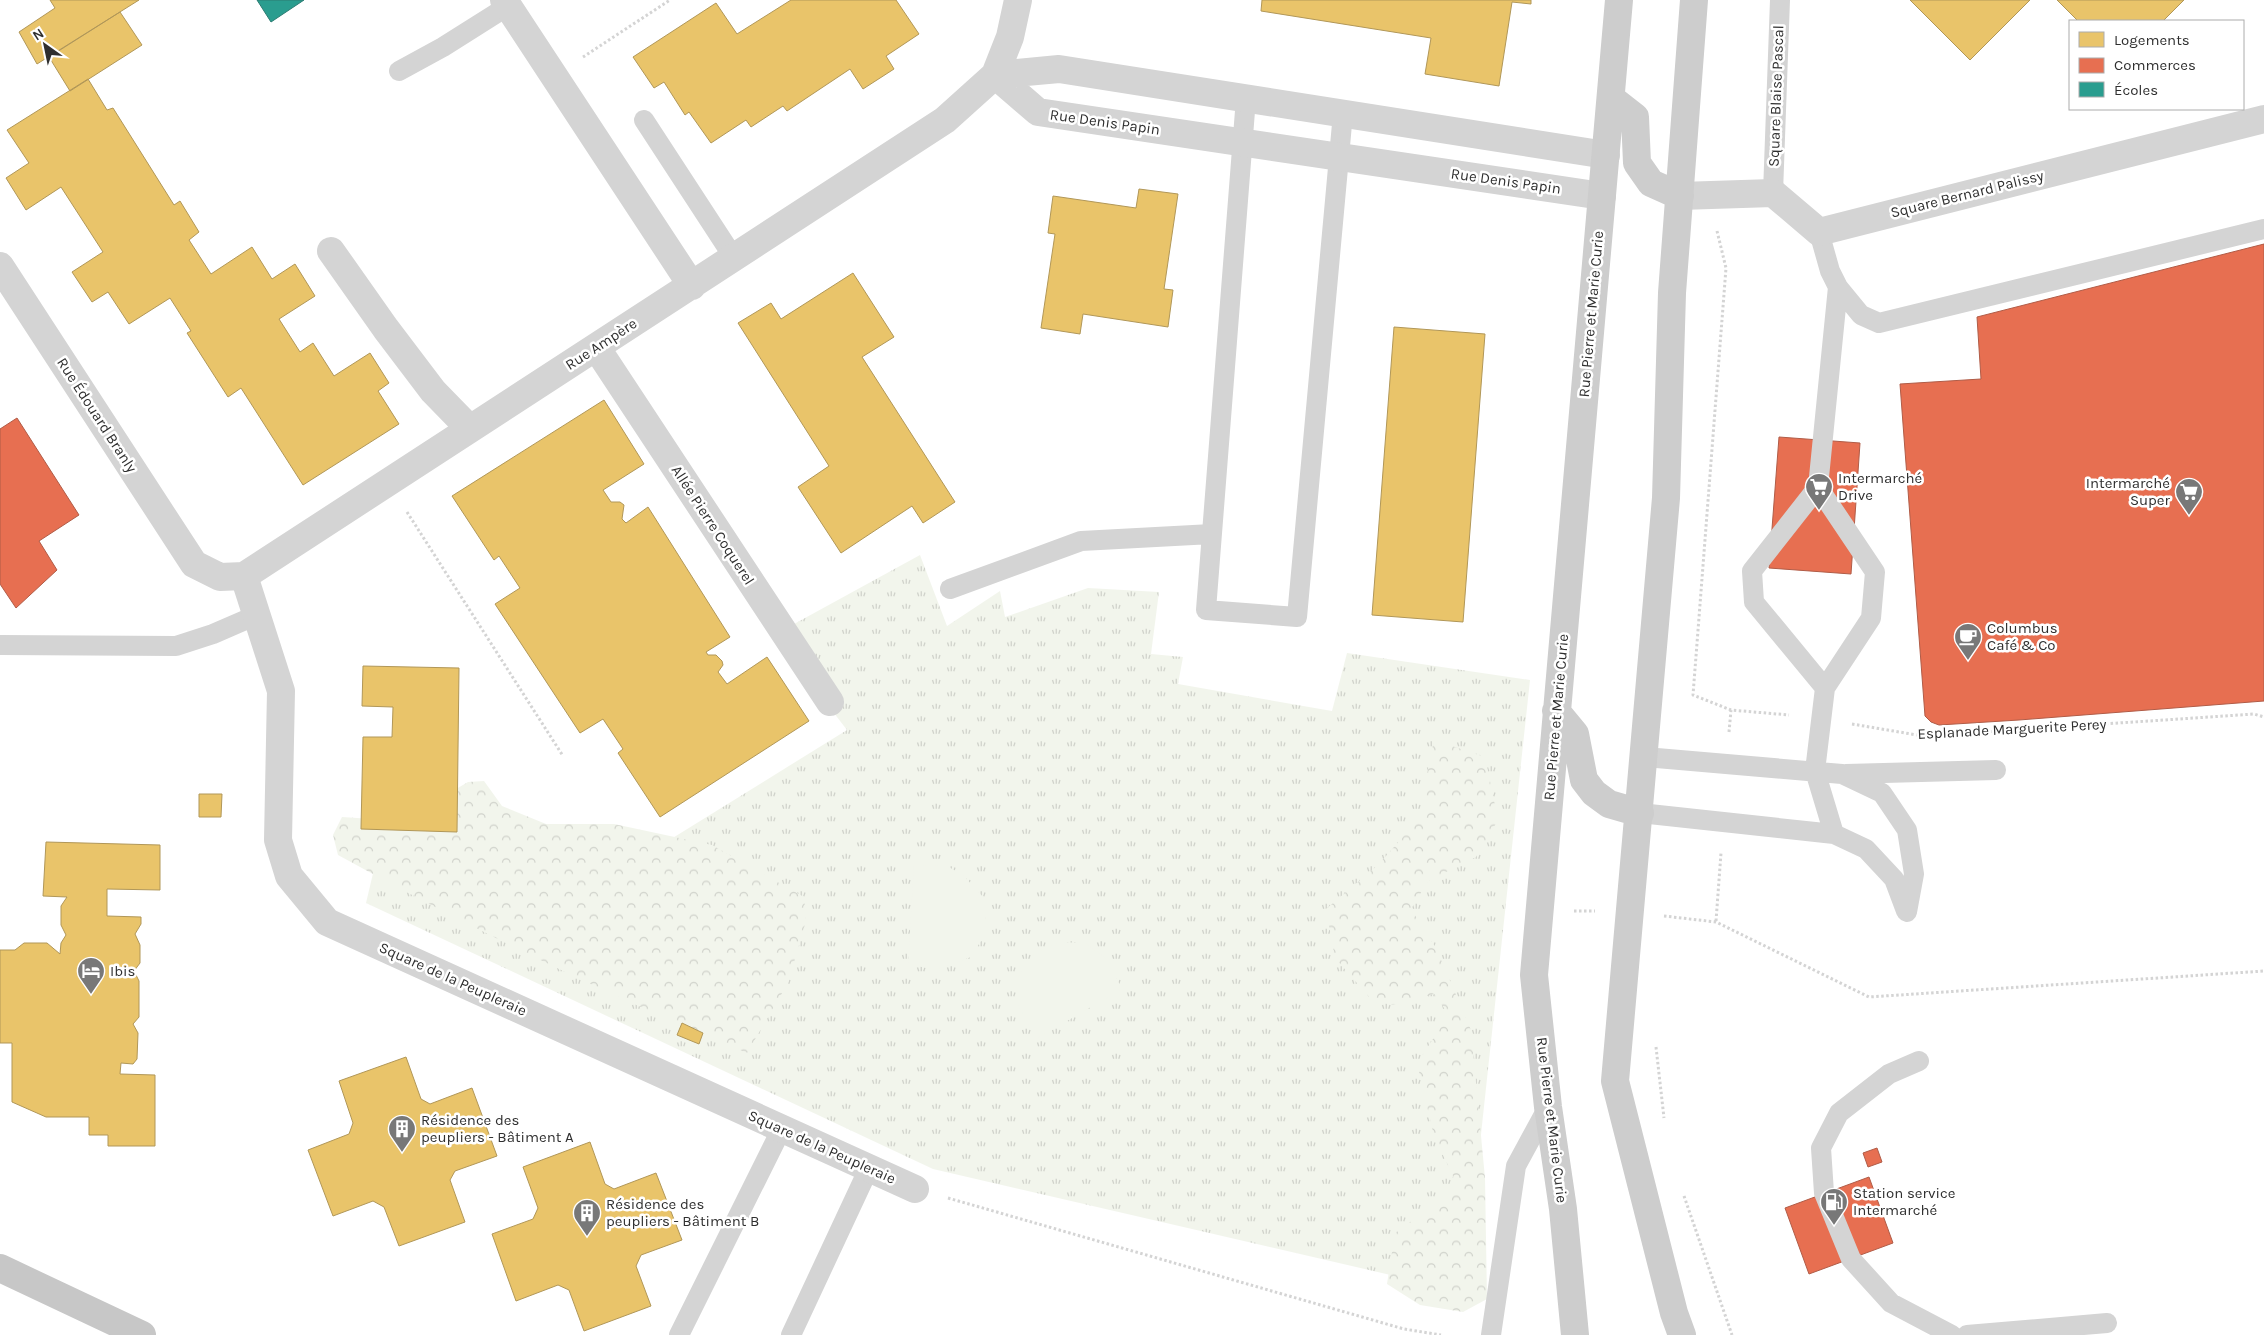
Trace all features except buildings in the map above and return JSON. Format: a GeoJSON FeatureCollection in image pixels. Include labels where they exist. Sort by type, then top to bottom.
{"type":"FeatureCollection","features":[{"type":"Feature","properties":{"kind":"main road","name":"Rue Pierre et Marie Curie"},"geometry":{"type":"LineString","coordinates":[[1576,1335],[1563,1209],[1548,1107],[1534,975],[1612,98],[1619,0]]}},
{"type":"Feature","properties":{"kind":"main road"},"geometry":{"type":"LineString","coordinates":[[1682,1335],[1674,1314],[1615,1081],[1645,757],[1666,498],[1672,293],[1694,0]]}},
{"type":"Feature","properties":{"kind":"main road"},"geometry":{"type":"LineString","coordinates":[[1612,98],[1635,117],[1636,163],[1651,183],[1680,196]]}},
{"type":"Feature","properties":{"kind":"main road"},"geometry":{"type":"LineString","coordinates":[[1556,711],[1575,734],[1584,780],[1594,793],[1609,804],[1640,813]]}},
{"type":"Feature","properties":{"kind":"main road"},"geometry":{"type":"LineString","coordinates":[[0,1268],[142,1335]]}},
{"type":"Feature","properties":{"kind":"street"},"geometry":{"type":"LineString","coordinates":[[1018,0],[1010,37],[995,75],[1059,69],[1606,154]]}},
{"type":"Feature","properties":{"kind":"street"},"geometry":{"type":"LineString","coordinates":[[506,3],[692,286]]}},
{"type":"Feature","properties":{"kind":"street","name":"Rue Denis Papin"},"geometry":{"type":"LineString","coordinates":[[995,75],[1038,112],[1602,196]]}},
{"type":"Feature","properties":{"kind":"street","name":"Rue Ampère"},"geometry":{"type":"LineString","coordinates":[[244,576],[945,120],[995,75]]}},
{"type":"Feature","properties":{"kind":"street","name":"Square Bernard Palissy"},"geometry":{"type":"LineString","coordinates":[[1818,232],[2264,119]]}},
{"type":"Feature","properties":{"kind":"street"},"geometry":{"type":"LineString","coordinates":[[1680,196],[1773,192],[1818,232]]}},
{"type":"Feature","properties":{"kind":"street"},"geometry":{"type":"LineString","coordinates":[[331,251],[386,330],[433,391],[470,429]]}},
{"type":"Feature","properties":{"kind":"street","name":"Rue Édouard Branly"},"geometry":{"type":"LineString","coordinates":[[0,266],[194,564],[220,576],[244,576]]}},
{"type":"Feature","properties":{"kind":"street","name":"Allée Pierre Coquerel"},"geometry":{"type":"LineString","coordinates":[[596,347],[830,702]]}},
{"type":"Feature","properties":{"kind":"street","name":"Square de la Peupleraie"},"geometry":{"type":"LineString","coordinates":[[244,576],[282,691],[278,840],[288,876],[327,922],[915,1189]]}},
{"type":"Feature","properties":{"kind":"lane","name":"Square Blaise Pascal"},"geometry":{"type":"LineString","coordinates":[[1773,192],[1780,0]]}},
{"type":"Feature","properties":{"kind":"lane"},"geometry":{"type":"LineString","coordinates":[[399,71],[443,47],[506,3]]}},
{"type":"Feature","properties":{"kind":"lane"},"geometry":{"type":"LineString","coordinates":[[1246,98],[1206,610],[1297,617],[1343,113]]}},
{"type":"Feature","properties":{"kind":"lane"},"geometry":{"type":"LineString","coordinates":[[644,120],[734,258]]}},
{"type":"Feature","properties":{"kind":"lane"},"geometry":{"type":"LineString","coordinates":[[1818,232],[1830,271],[1838,287],[1861,315],[1879,323],[2264,229]]}},
{"type":"Feature","properties":{"kind":"lane"},"geometry":{"type":"LineString","coordinates":[[1825,688],[1754,602],[1752,570],[1818,487],[1838,287]]}},
{"type":"Feature","properties":{"kind":"lane"},"geometry":{"type":"LineString","coordinates":[[1818,487],[1875,572],[1871,618],[1825,688],[1820,718],[1815,771],[1834,834]]}},
{"type":"Feature","properties":{"kind":"lane"},"geometry":{"type":"LineString","coordinates":[[950,589],[1081,541],[1212,534]]}},
{"type":"Feature","properties":{"kind":"lane"},"geometry":{"type":"LineString","coordinates":[[0,645],[176,646],[213,634],[257,615]]}},
{"type":"Feature","properties":{"kind":"lane"},"geometry":{"type":"LineString","coordinates":[[1645,757],[1842,774],[1996,770]]}},
{"type":"Feature","properties":{"kind":"lane"},"geometry":{"type":"LineString","coordinates":[[1640,813],[1834,834],[1866,849],[1894,879],[1907,912],[1914,874],[1907,830],[1882,793],[1842,774]]}},
{"type":"Feature","properties":{"kind":"lane"},"geometry":{"type":"LineString","coordinates":[[1919,1061],[1889,1074],[1839,1113],[1821,1148],[1824,1193],[1851,1259],[1857,1266],[1891,1303],[1952,1335]]}},
{"type":"Feature","properties":{"kind":"lane"},"geometry":{"type":"LineString","coordinates":[[1491,1335],[1516,1166],[1548,1107]]}},
{"type":"Feature","properties":{"kind":"lane"},"geometry":{"type":"LineString","coordinates":[[679,1335],[782,1128]]}},
{"type":"Feature","properties":{"kind":"lane"},"geometry":{"type":"LineString","coordinates":[[791,1335],[869,1168]]}},
{"type":"Feature","properties":{"kind":"lane"},"geometry":{"type":"LineString","coordinates":[[1966,1335],[2107,1323]]}},
{"type":"Feature","properties":{"kind":"path"},"geometry":{"type":"LineString","coordinates":[[554,76],[670,0]]}},
{"type":"Feature","properties":{"kind":"path","name":"Esplanade Marguerite Perey"},"geometry":{"type":"LineString","coordinates":[[1708,195],[1726,268],[1692,695],[1731,710],[1820,718],[1923,736],[2254,714],[2264,717]]}},
{"type":"Feature","properties":{"kind":"path"},"geometry":{"type":"LineString","coordinates":[[387,482],[563,756]]}},
{"type":"Feature","properties":{"kind":"path"},"geometry":{"type":"LineString","coordinates":[[1540,911],[1630,912],[1716,922],[1869,997],[2264,971]]}},
{"type":"Feature","properties":{"kind":"path"},"geometry":{"type":"LineString","coordinates":[[1664,926],[1666,916]]}},
{"type":"Feature","properties":{"kind":"path"},"geometry":{"type":"LineString","coordinates":[[1655,1042],[1664,1119]]}},
{"type":"Feature","properties":{"kind":"path"},"geometry":{"type":"LineString","coordinates":[[915,1189],[1404,1329],[1441,1335]]}},
{"type":"Feature","properties":{"kind":"path"},"geometry":{"type":"LineString","coordinates":[[1683,1195],[1732,1335]]}},
{"type":"Feature","properties":{"kind":"green space"},"geometry":{"type":"Polygon","coordinates":[[[920,555],[947,626],[1000,591],[1005,617],[1088,588],[1159,592],[1151,654],[1183,657],[1178,684],[1332,711],[1347,653],[1530,680],[1464,1292],[933,1169],[366,903],[375,865],[608,878],[847,730],[774,635],[920,555]]]}},
{"type":"Feature","properties":{"kind":"green space"},"geometry":{"type":"Polygon","coordinates":[[[1434,740],[1485,757],[1498,820],[1476,857],[1428,881],[1411,909],[1436,948],[1471,1030],[1485,1178],[1487,1299],[1463,1312],[1420,1305],[1387,1284],[1395,1233],[1413,1220],[1447,1201],[1453,1176],[1434,1136],[1417,1063],[1449,1015],[1434,994],[1392,1005],[1371,999],[1335,958],[1326,909],[1378,865],[1425,812],[1426,779],[1434,740]]]}},
{"type":"Feature","properties":{"kind":"green space"},"geometry":{"type":"Polygon","coordinates":[[[484,781],[502,806],[546,824],[614,824],[712,845],[804,897],[806,921],[788,983],[747,1053],[643,1008],[540,960],[438,909],[338,855],[333,835],[342,817],[402,821],[468,782],[484,781]]]}},
{"type":"Feature","properties":{"kind":"green space"},"geometry":{"type":"Polygon","coordinates":[[[914,865],[947,866],[963,875],[984,898],[987,931],[971,957],[936,970],[908,964],[914,865]]]}},
{"type":"Feature","properties":{"kind":"green space"},"geometry":{"type":"Polygon","coordinates":[[[1059,942],[1085,943],[1107,959],[1122,989],[1036,1039],[1016,1001],[1018,977],[1034,954],[1059,942]]]}},
{"type":"Feature","properties":{"kind":"place","name":"Intermarché Drive"},"geometry":{"type":"Point","coordinates":[1819,511]}},
{"type":"Feature","properties":{"kind":"place","name":"Intermarché Super"},"geometry":{"type":"Point","coordinates":[2189,516]}},
{"type":"Feature","properties":{"kind":"place","name":"Columbus Café & Co"},"geometry":{"type":"Point","coordinates":[1968,661]}},
{"type":"Feature","properties":{"kind":"place","name":"Ibis"},"geometry":{"type":"Point","coordinates":[91,995]}},
{"type":"Feature","properties":{"kind":"place","name":"Résidence des peupliers - Bâtiment A"},"geometry":{"type":"Point","coordinates":[402,1153]}},
{"type":"Feature","properties":{"kind":"place","name":"Station service Intermarché"},"geometry":{"type":"Point","coordinates":[1834,1226]}},
{"type":"Feature","properties":{"kind":"place","name":"Résidence des peupliers - Bâtiment B"},"geometry":{"type":"Point","coordinates":[587,1237]}}]}
